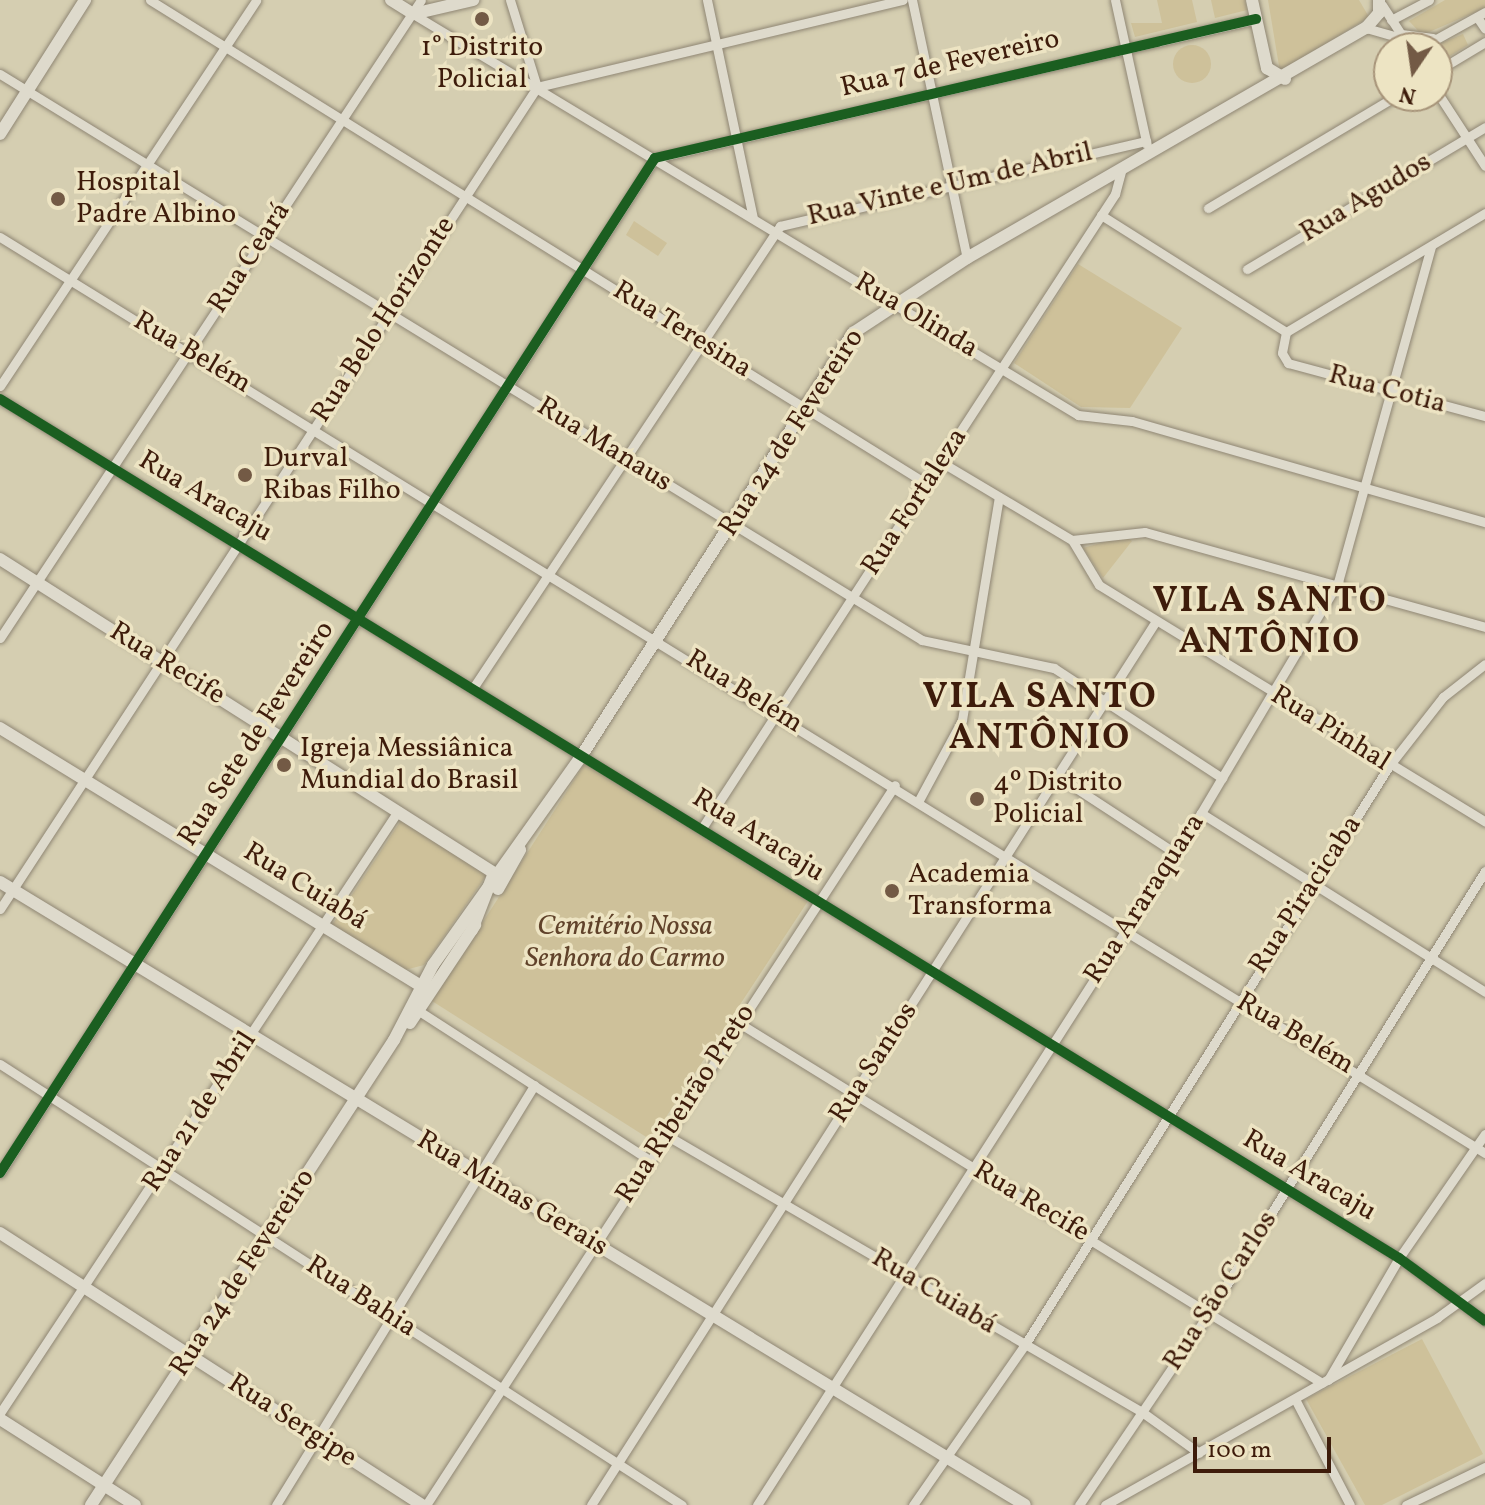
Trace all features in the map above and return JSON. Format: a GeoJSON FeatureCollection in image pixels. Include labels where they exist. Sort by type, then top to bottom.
{"type":"FeatureCollection","features":[{"type":"Feature","properties":{"kind":"main road"},"geometry":{"type":"LineString","coordinates":[[0,134],[85,0]]}},
{"type":"Feature","properties":{"kind":"main road","name":"Rua Olinda"},"geometry":{"type":"LineString","coordinates":[[391,0],[413,14]]}},
{"type":"Feature","properties":{"kind":"main road"},"geometry":{"type":"LineString","coordinates":[[424,0],[443,7]]}},
{"type":"Feature","properties":{"kind":"main road"},"geometry":{"type":"LineString","coordinates":[[413,14],[473,0]]}},
{"type":"Feature","properties":{"kind":"main road"},"geometry":{"type":"LineString","coordinates":[[1252,0],[1267,68],[1257,94]]}},
{"type":"Feature","properties":{"kind":"main road","name":"Rua 24 de Fevereiro"},"geometry":{"type":"LineString","coordinates":[[394,1040],[419,1011],[472,930],[523,843],[732,525],[853,333],[967,258],[1285,79],[1366,28],[1380,2]]}},
{"type":"Feature","properties":{"kind":"main road"},"geometry":{"type":"LineString","coordinates":[[1267,68],[1285,79]]}},
{"type":"Feature","properties":{"kind":"main road","name":"Rua Recife"},"geometry":{"type":"LineString","coordinates":[[0,559],[285,736],[494,873]]}},
{"type":"Feature","properties":{"kind":"main road","name":"Rua Cuiabá"},"geometry":{"type":"LineString","coordinates":[[0,728],[323,926],[404,977],[420,991]]}},
{"type":"Feature","properties":{"kind":"main road","name":"Rua 24 de Fevereiro"},"geometry":{"type":"LineString","coordinates":[[91,1505],[394,1040],[433,965],[494,873],[523,843]]}},
{"type":"Feature","properties":{"kind":"main road"},"geometry":{"type":"LineString","coordinates":[[472,930],[494,873]]}},
{"type":"Feature","properties":{"kind":"main road","name":"Rua Minas Gerais"},"geometry":{"type":"LineString","coordinates":[[0,882],[1025,1505]]}},
{"type":"Feature","properties":{"kind":"main road"},"geometry":{"type":"LineString","coordinates":[[404,977],[453,958]]}},
{"type":"Feature","properties":{"kind":"main road"},"geometry":{"type":"LineString","coordinates":[[419,1011],[420,991]]}},
{"type":"Feature","properties":{"kind":"main road","name":"Rua Sergipe"},"geometry":{"type":"LineString","coordinates":[[0,1233],[424,1505]]}},
{"type":"Feature","properties":{"kind":"main road"},"geometry":{"type":"LineString","coordinates":[[0,1419],[135,1505]]}},
{"type":"Feature","properties":{"kind":"street","name":"Rua Teresina"},"geometry":{"type":"LineString","coordinates":[[150,0],[343,117],[927,484]]}},
{"type":"Feature","properties":{"kind":"street"},"geometry":{"type":"LineString","coordinates":[[0,386],[256,0]]}},
{"type":"Feature","properties":{"kind":"street","name":"Rua Ceará"},"geometry":{"type":"LineString","coordinates":[[0,638],[265,233],[424,0]]}},
{"type":"Feature","properties":{"kind":"street"},"geometry":{"type":"LineString","coordinates":[[510,0],[537,87],[903,0]]}},
{"type":"Feature","properties":{"kind":"street"},"geometry":{"type":"LineString","coordinates":[[707,0],[753,218]]}},
{"type":"Feature","properties":{"kind":"street"},"geometry":{"type":"LineString","coordinates":[[912,0],[967,258]]}},
{"type":"Feature","properties":{"kind":"street"},"geometry":{"type":"LineString","coordinates":[[1115,0],[1149,156]]}},
{"type":"Feature","properties":{"kind":"street"},"geometry":{"type":"LineString","coordinates":[[1391,20],[1429,0]]}},
{"type":"Feature","properties":{"kind":"street"},"geometry":{"type":"LineString","coordinates":[[1380,2],[1399,32]]}},
{"type":"Feature","properties":{"kind":"street","name":"Rua Olinda"},"geometry":{"type":"LineString","coordinates":[[413,14],[1078,415],[1132,421],[1485,522]]}},
{"type":"Feature","properties":{"kind":"street"},"geometry":{"type":"LineString","coordinates":[[1448,32],[1481,15],[1485,29]]}},
{"type":"Feature","properties":{"kind":"street","name":"Rua 7 de Fevereiro"},"geometry":{"type":"LineString","coordinates":[[655,158],[1256,19]]}},
{"type":"Feature","properties":{"kind":"street"},"geometry":{"type":"LineString","coordinates":[[1366,28],[1380,27],[1389,32]]}},
{"type":"Feature","properties":{"kind":"street"},"geometry":{"type":"LineString","coordinates":[[1453,61],[1485,42]]}},
{"type":"Feature","properties":{"kind":"street","name":"Rua Manaus"},"geometry":{"type":"LineString","coordinates":[[0,74],[265,233],[922,640],[1054,668],[1222,778]]}},
{"type":"Feature","properties":{"kind":"street","name":"Rua Belo Horizonte"},"geometry":{"type":"LineString","coordinates":[[0,909],[537,87]]}},
{"type":"Feature","properties":{"kind":"street"},"geometry":{"type":"LineString","coordinates":[[1208,208],[1373,110]]}},
{"type":"Feature","properties":{"kind":"street"},"geometry":{"type":"LineString","coordinates":[[1450,112],[1485,166]]}},
{"type":"Feature","properties":{"kind":"street","name":"Rua Agudos"},"geometry":{"type":"LineString","coordinates":[[1247,269],[1485,127]]}},
{"type":"Feature","properties":{"kind":"street","name":"Rua Vinte e Um de Abril"},"geometry":{"type":"LineString","coordinates":[[473,688],[774,231],[1146,141]]}},
{"type":"Feature","properties":{"kind":"street","name":"Rua Sete de Fevereiro"},"geometry":{"type":"LineString","coordinates":[[0,1173],[436,504],[655,158]]}},
{"type":"Feature","properties":{"kind":"street","name":"Rua Fortaleza"},"geometry":{"type":"LineString","coordinates":[[702,828],[1101,215],[1121,172]]}},
{"type":"Feature","properties":{"kind":"street"},"geometry":{"type":"LineString","coordinates":[[1101,215],[1286,332],[1485,213]]}},
{"type":"Feature","properties":{"kind":"street","name":"Rua Belém"},"geometry":{"type":"LineString","coordinates":[[0,237],[190,350],[1481,1150]]}},
{"type":"Feature","properties":{"kind":"street","name":"Rua Araraquara"},"geometry":{"type":"LineString","coordinates":[[757,1505],[1201,813],[1275,694],[1338,582],[1394,393],[1431,247]]}},
{"type":"Feature","properties":{"kind":"street","name":"Rua Cotia"},"geometry":{"type":"LineString","coordinates":[[1286,332],[1282,353],[1288,363],[1485,416]]}},
{"type":"Feature","properties":{"kind":"street","name":"Rua Aracaju"},"geometry":{"type":"LineString","coordinates":[[0,399],[702,828],[1050,1047],[1399,1258],[1463,1301],[1485,1321]]}},
{"type":"Feature","properties":{"kind":"street"},"geometry":{"type":"LineString","coordinates":[[941,462],[1072,540],[1145,532],[1338,582],[1485,627]]}},
{"type":"Feature","properties":{"kind":"street"},"geometry":{"type":"LineString","coordinates":[[919,800],[962,720],[999,497]]}},
{"type":"Feature","properties":{"kind":"street","name":"Rua Pinhal"},"geometry":{"type":"LineString","coordinates":[[1072,540],[1099,585],[1389,766],[1485,822]]}},
{"type":"Feature","properties":{"kind":"street","name":"Rua Santos"},"geometry":{"type":"LineString","coordinates":[[591,1505],[787,1204],[853,1091],[934,974],[1005,854],[1156,621]]}},
{"type":"Feature","properties":{"kind":"street","name":"Rua Piracicaba"},"geometry":{"type":"LineString","coordinates":[[913,1505],[943,1456],[1024,1346],[1312,883],[1389,766],[1443,697],[1485,664]]}},
{"type":"Feature","properties":{"kind":"street"},"geometry":{"type":"LineString","coordinates":[[1056,775],[1175,853]]}},
{"type":"Feature","properties":{"kind":"street","name":"Rua Ribeirão Preto"},"geometry":{"type":"LineString","coordinates":[[424,1505],[895,785]]}},
{"type":"Feature","properties":{"kind":"street","name":"Rua 21 de Abril"},"geometry":{"type":"LineString","coordinates":[[0,1413],[398,811]]}},
{"type":"Feature","properties":{"kind":"street"},"geometry":{"type":"LineString","coordinates":[[1201,813],[1485,992]]}},
{"type":"Feature","properties":{"kind":"street","name":"Rua São Carlos"},"geometry":{"type":"LineString","coordinates":[[1079,1505],[1209,1313],[1287,1190],[1356,1071],[1485,871]]}},
{"type":"Feature","properties":{"kind":"street"},"geometry":{"type":"LineString","coordinates":[[419,1011],[649,1160]]}},
{"type":"Feature","properties":{"kind":"street","name":"Rua Recife"},"geometry":{"type":"LineString","coordinates":[[739,1023],[1209,1313],[1325,1381]]}},
{"type":"Feature","properties":{"kind":"street","name":"Rua Bahia"},"geometry":{"type":"LineString","coordinates":[[0,1064],[682,1505]]}},
{"type":"Feature","properties":{"kind":"street"},"geometry":{"type":"LineString","coordinates":[[276,1505],[534,1085]]}},
{"type":"Feature","properties":{"kind":"street"},"geometry":{"type":"LineString","coordinates":[[1325,1381],[1399,1258],[1481,1150],[1485,1134]]}},
{"type":"Feature","properties":{"kind":"street","name":"Rua Cuiabá"},"geometry":{"type":"LineString","coordinates":[[666,1135],[1142,1412],[1199,1453]]}},
{"type":"Feature","properties":{"kind":"street"},"geometry":{"type":"LineString","coordinates":[[1105,1505],[1463,1301],[1485,1283]]}},
{"type":"Feature","properties":{"kind":"street"},"geometry":{"type":"LineString","coordinates":[[1295,1399],[1350,1505]]}},
{"type":"Feature","properties":{"kind":"street"},"geometry":{"type":"LineString","coordinates":[[1406,1505],[1485,1467]]}},
{"type":"Feature","properties":{"kind":"green space"},"geometry":{"type":"Polygon","coordinates":[[[1157,0],[1192,0],[1197,22],[1135,37],[1131,23],[1162,23],[1157,0]]]}},
{"type":"Feature","properties":{"kind":"green space"},"geometry":{"type":"Polygon","coordinates":[[[1211,0],[1245,0],[1247,10],[1215,18],[1211,0]]]}},
{"type":"Feature","properties":{"kind":"green space"},"geometry":{"type":"Polygon","coordinates":[[[1268,0],[1359,0],[1369,17],[1280,72],[1268,0]]]}},
{"type":"Feature","properties":{"kind":"green space"},"geometry":{"type":"Polygon","coordinates":[[[1445,0],[1485,0],[1485,8],[1429,32],[1419,32],[1409,21],[1445,0]]]}},
{"type":"Feature","properties":{"kind":"green space"},"geometry":{"type":"Polygon","coordinates":[[[1463,34],[1468,45],[1453,54],[1453,38],[1463,34]]]}},
{"type":"Feature","properties":{"kind":"green space"},"geometry":{"type":"Polygon","coordinates":[[[1192,45],[1205,51],[1211,64],[1205,77],[1192,83],[1179,77],[1173,64],[1179,51],[1192,45]]]}},
{"type":"Feature","properties":{"kind":"green space"},"geometry":{"type":"Polygon","coordinates":[[[634,221],[667,243],[658,256],[626,235],[634,221]]]}},
{"type":"Feature","properties":{"kind":"green space"},"geometry":{"type":"Polygon","coordinates":[[[1078,264],[1182,328],[1130,408],[1081,407],[1014,363],[1078,264]]]}},
{"type":"Feature","properties":{"kind":"green space"},"geometry":{"type":"Polygon","coordinates":[[[1125,536],[1132,541],[1103,578],[1083,548],[1125,536]]]}},
{"type":"Feature","properties":{"kind":"green space","name":"Cemitério Nossa Senhora do Carmo"},"geometry":{"type":"Polygon","coordinates":[[[585,763],[808,901],[651,1140],[432,1001],[585,763]]]}},
{"type":"Feature","properties":{"kind":"green space"},"geometry":{"type":"Polygon","coordinates":[[[402,819],[488,873],[424,965],[401,971],[332,925],[402,819]]]}},
{"type":"Feature","properties":{"kind":"green space"},"geometry":{"type":"Polygon","coordinates":[[[1422,1339],[1483,1454],[1382,1505],[1365,1505],[1306,1399],[1422,1339]]]}},
{"type":"Feature","properties":{"kind":"cycle path"},"geometry":{"type":"LineString","coordinates":[[0,1173],[655,158],[1256,19]]}},
{"type":"Feature","properties":{"kind":"cycle path"},"geometry":{"type":"LineString","coordinates":[[0,399],[1399,1258],[1485,1321]]}},
{"type":"Feature","properties":{"kind":"place","name":"1° Distrito Policial"},"geometry":{"type":"Point","coordinates":[482,19]}},
{"type":"Feature","properties":{"kind":"place","name":"Hospital Padre Albino"},"geometry":{"type":"Point","coordinates":[58,199]}},
{"type":"Feature","properties":{"kind":"place","name":"Durval Ribas Filho"},"geometry":{"type":"Point","coordinates":[245,475]}},
{"type":"Feature","properties":{"kind":"place","name":"Igreja Messiânica Mundial do Brasil"},"geometry":{"type":"Point","coordinates":[284,765]}},
{"type":"Feature","properties":{"kind":"place","name":"4º Distrito Policial"},"geometry":{"type":"Point","coordinates":[977,799]}},
{"type":"Feature","properties":{"kind":"place","name":"Academia Transforma"},"geometry":{"type":"Point","coordinates":[892,891]}},
{"type":"Feature","properties":{"kind":"district","name":"VILA SANTO ANTÔNIO"},"geometry":{"type":"Point","coordinates":[1270,622]}},
{"type":"Feature","properties":{"kind":"district","name":"VILA SANTO ANTÔNIO"},"geometry":{"type":"Point","coordinates":[1040,718]}}]}
